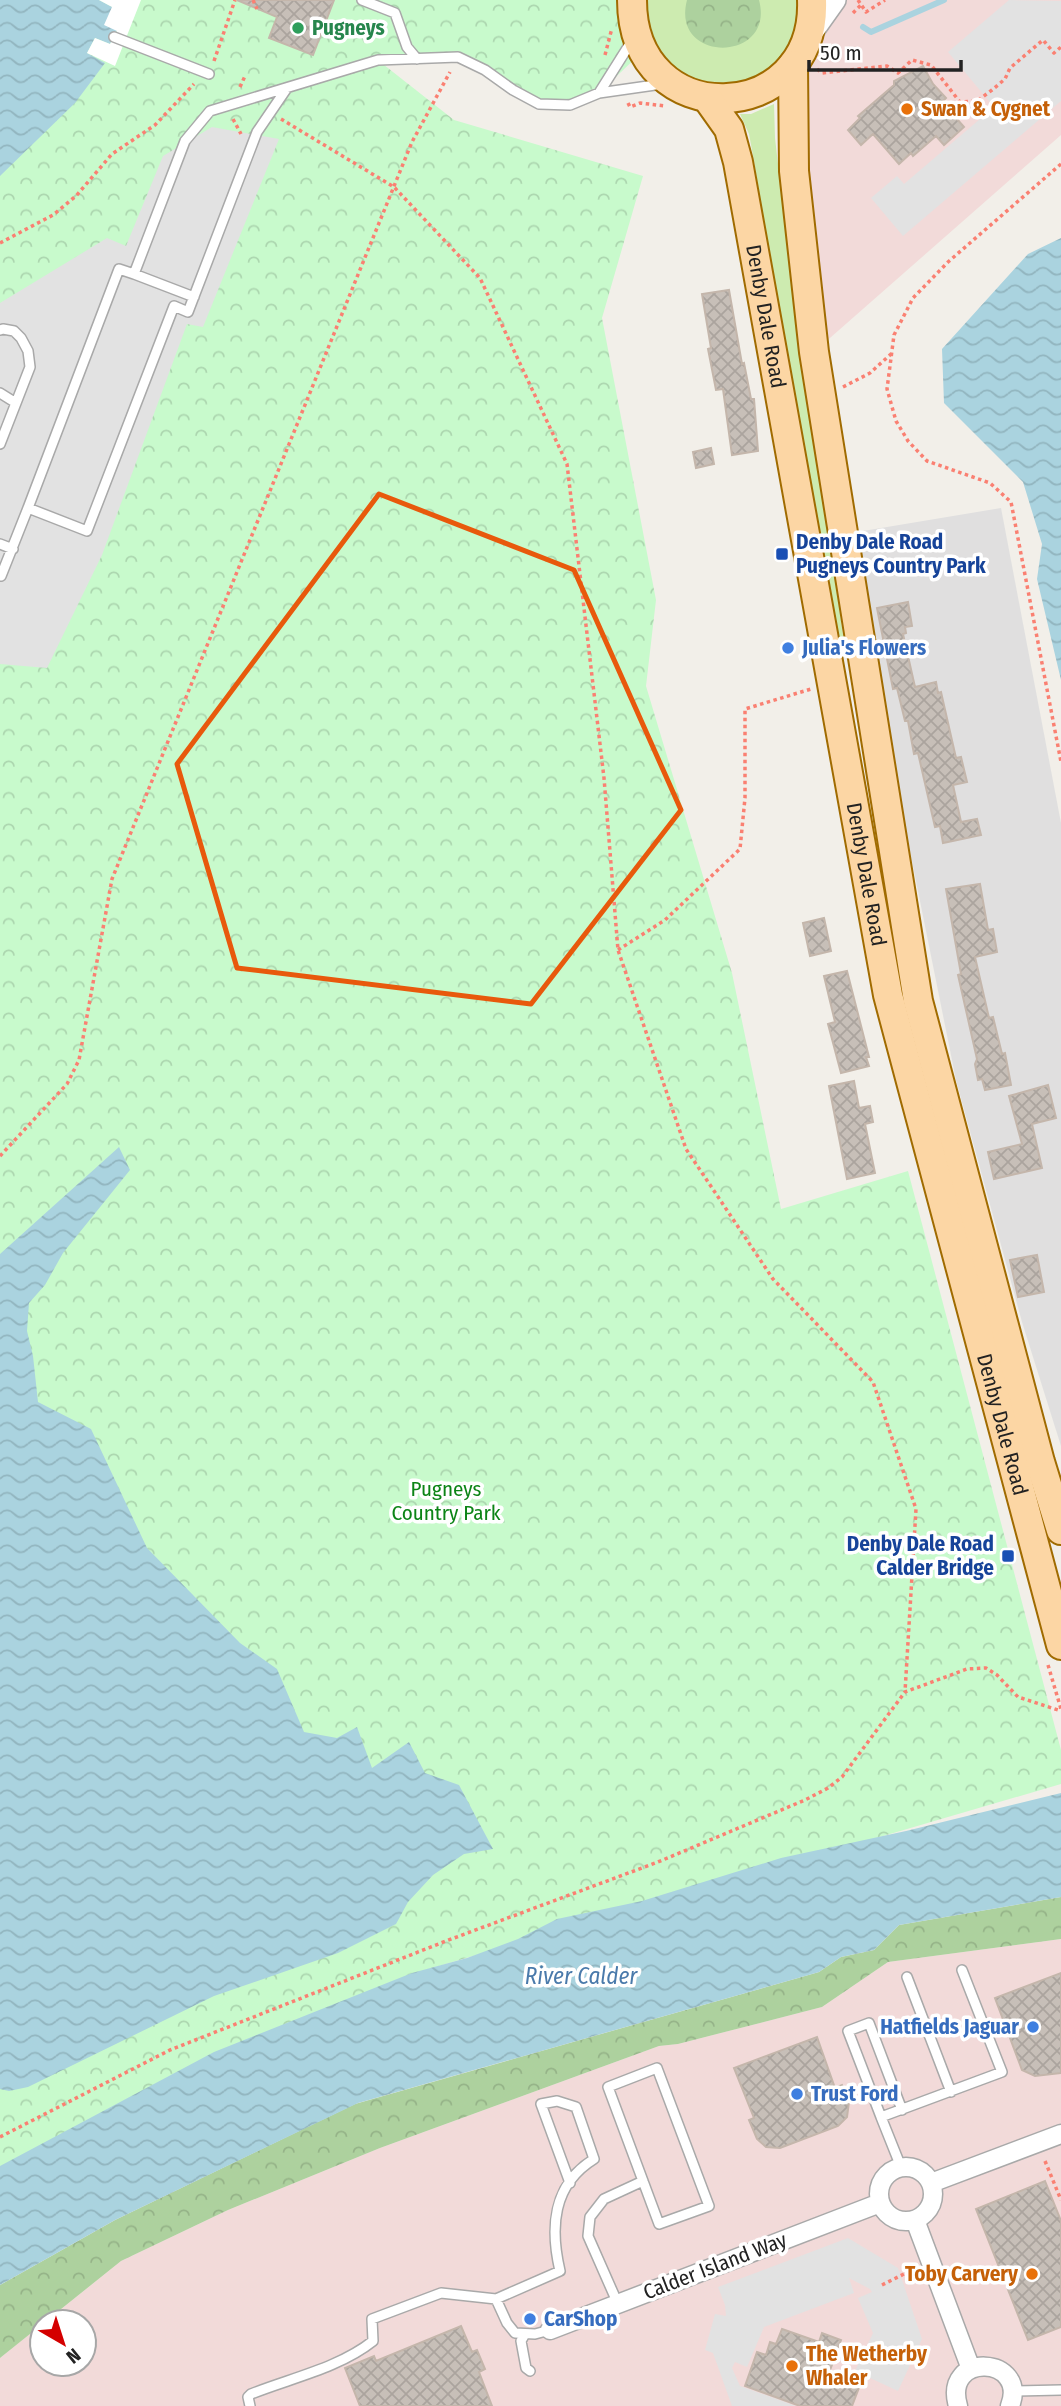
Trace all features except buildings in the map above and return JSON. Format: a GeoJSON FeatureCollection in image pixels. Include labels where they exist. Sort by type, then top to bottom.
{"type":"FeatureCollection","features":[{"type":"Feature","properties":{"kind":"main road"},"geometry":{"type":"LineString","coordinates":[[631,13],[643,51],[654,68],[670,82],[707,98],[730,99],[753,94],[805,67],[813,16],[812,0]]}},
{"type":"Feature","properties":{"kind":"main road","name":"Denby Dale Road"},"geometry":{"type":"LineString","coordinates":[[805,67],[794,171],[820,392],[918,1001],[1048,1473],[1061,1530]]}},
{"type":"Feature","properties":{"kind":"main road","name":"Denby Dale Road"},"geometry":{"type":"LineString","coordinates":[[707,98],[729,129],[738,162],[888,995],[1061,1645]]}},
{"type":"Feature","properties":{"kind":"street"},"geometry":{"type":"LineString","coordinates":[[808,38],[835,0]]}},
{"type":"Feature","properties":{"kind":"street"},"geometry":{"type":"LineString","coordinates":[[931,2183],[1061,2134]]}},
{"type":"Feature","properties":{"kind":"street"},"geometry":{"type":"LineString","coordinates":[[901,2167],[919,2170],[931,2183],[933,2201],[923,2216],[915,2220],[898,2220],[890,2216],[880,2203],[878,2194],[885,2176],[901,2167]]}},
{"type":"Feature","properties":{"kind":"street","name":"Calder Island Way"},"geometry":{"type":"LineString","coordinates":[[550,2330],[880,2203]]}},
{"type":"Feature","properties":{"kind":"street"},"geometry":{"type":"LineString","coordinates":[[915,2220],[971,2369]]}},
{"type":"Feature","properties":{"kind":"street"},"geometry":{"type":"LineString","coordinates":[[957,2406],[956,2388],[964,2374],[980,2366],[998,2369],[1005,2375],[1012,2399]]}},
{"type":"Feature","properties":{"kind":"lane"},"geometry":{"type":"LineString","coordinates":[[362,0],[395,13],[407,47],[417,59]]}},
{"type":"Feature","properties":{"kind":"lane"},"geometry":{"type":"LineString","coordinates":[[599,93],[631,13]]}},
{"type":"Feature","properties":{"kind":"lane"},"geometry":{"type":"LineString","coordinates":[[114,37],[209,74]]}},
{"type":"Feature","properties":{"kind":"lane"},"geometry":{"type":"LineString","coordinates":[[134,274],[185,141],[210,111],[378,60],[458,57],[485,70],[539,104],[570,105],[599,93],[670,82]]}},
{"type":"Feature","properties":{"kind":"lane"},"geometry":{"type":"LineString","coordinates":[[27,508],[88,531],[174,306],[188,312],[257,132],[287,88]]}},
{"type":"Feature","properties":{"kind":"lane"},"geometry":{"type":"LineString","coordinates":[[1,576],[119,269],[194,297]]}},
{"type":"Feature","properties":{"kind":"lane"},"geometry":{"type":"LineString","coordinates":[[0,330],[14,331],[28,351],[30,367],[0,444]]}},
{"type":"Feature","properties":{"kind":"lane"},"geometry":{"type":"LineString","coordinates":[[0,393],[16,403]]}},
{"type":"Feature","properties":{"kind":"lane"},"geometry":{"type":"LineString","coordinates":[[0,544],[13,548]]}},
{"type":"Feature","properties":{"kind":"lane"},"geometry":{"type":"LineString","coordinates":[[881,2117],[1002,2072],[962,1970]]}},
{"type":"Feature","properties":{"kind":"lane"},"geometry":{"type":"LineString","coordinates":[[907,1977],[951,2092]]}},
{"type":"Feature","properties":{"kind":"lane"},"geometry":{"type":"LineString","coordinates":[[901,2167],[848,2031],[869,2023],[902,2110]]}},
{"type":"Feature","properties":{"kind":"lane"},"geometry":{"type":"LineString","coordinates":[[657,2068],[709,2206],[659,2224],[643,2181],[608,2087],[657,2068]]}},
{"type":"Feature","properties":{"kind":"lane"},"geometry":{"type":"LineString","coordinates":[[250,2406],[248,2397],[251,2394],[317,2370],[361,2350],[373,2341],[372,2319],[441,2293],[496,2298],[560,2271],[554,2245],[553,2224],[563,2193],[570,2183],[581,2167],[594,2159],[576,2107],[557,2101],[541,2104],[570,2183]]}},
{"type":"Feature","properties":{"kind":"lane"},"geometry":{"type":"LineString","coordinates":[[618,2304],[588,2236],[590,2217],[604,2199],[643,2181]]}},
{"type":"Feature","properties":{"kind":"lane"},"geometry":{"type":"LineString","coordinates":[[496,2298],[507,2323],[515,2333],[535,2334],[550,2330]]}},
{"type":"Feature","properties":{"kind":"lane"},"geometry":{"type":"LineString","coordinates":[[525,2334],[521,2341],[526,2368],[530,2371]]}},
{"type":"Feature","properties":{"kind":"lane"},"geometry":{"type":"LineString","coordinates":[[1012,2399],[1061,2390]]}},
{"type":"Feature","properties":{"kind":"path"},"geometry":{"type":"LineString","coordinates":[[253,0],[257,9]]}},
{"type":"Feature","properties":{"kind":"path"},"geometry":{"type":"LineString","coordinates":[[860,2],[866,12],[885,0]]}},
{"type":"Feature","properties":{"kind":"path"},"geometry":{"type":"LineString","coordinates":[[805,67],[822,73],[887,66],[898,73],[912,60],[931,65],[960,103],[977,101],[1005,79],[1010,68],[1043,40],[1054,52],[1061,47]]}},
{"type":"Feature","properties":{"kind":"path"},"geometry":{"type":"LineString","coordinates":[[0,1156],[67,1084],[79,1060],[111,879],[412,142],[458,57]]}},
{"type":"Feature","properties":{"kind":"path"},"geometry":{"type":"LineString","coordinates":[[0,243],[53,215],[76,196],[112,154],[155,125],[197,81]]}},
{"type":"Feature","properties":{"kind":"path"},"geometry":{"type":"LineString","coordinates":[[270,113],[394,187],[480,278],[567,464],[604,778],[618,950],[686,1149],[774,1279],[873,1382],[916,1509],[905,1692]]}},
{"type":"Feature","properties":{"kind":"path"},"geometry":{"type":"LineString","coordinates":[[1061,164],[948,262],[913,298],[894,335],[887,389],[896,421],[908,441],[927,461],[990,483],[1011,502],[1061,762]]}},
{"type":"Feature","properties":{"kind":"path"},"geometry":{"type":"LineString","coordinates":[[820,392],[842,387],[870,373],[892,352]]}},
{"type":"Feature","properties":{"kind":"path"},"geometry":{"type":"LineString","coordinates":[[618,950],[665,920],[740,849],[744,798],[745,709],[810,689],[833,687]]}},
{"type":"Feature","properties":{"kind":"path"},"geometry":{"type":"LineString","coordinates":[[0,2137],[170,2050],[446,1941],[658,1862],[805,1800],[842,1777],[905,1692],[967,1669],[986,1668],[997,1675],[1018,1697],[1061,1711]]}},
{"type":"Feature","properties":{"kind":"path"},"geometry":{"type":"LineString","coordinates":[[1037,2143],[1061,2200]]}},
{"type":"Feature","properties":{"kind":"path"},"geometry":{"type":"LineString","coordinates":[[882,2285],[930,2261]]}},
{"type":"Feature","properties":{"kind":"highlighted area"},"geometry":{"type":"Polygon","coordinates":[[[379,494],[574,570],[681,810],[531,1004],[237,968],[177,764],[379,494]]]}},
{"type":"Feature","properties":{"kind":"shaded area"},"geometry":{"type":"Polygon","coordinates":[[[812,0],[1061,0],[1061,135],[814,352],[802,52],[812,0]]]}},
{"type":"Feature","properties":{"kind":"shaded area"},"geometry":{"type":"Polygon","coordinates":[[[1009,0],[1061,1],[1061,101],[903,236],[871,198],[897,176],[904,184],[994,107],[948,52],[1009,0]]]}},
{"type":"Feature","properties":{"kind":"shaded area"},"geometry":{"type":"Polygon","coordinates":[[[212,127],[279,139],[203,327],[187,324],[102,555],[47,668],[0,664],[0,303],[107,238],[126,246],[163,156],[212,127]]]}},
{"type":"Feature","properties":{"kind":"shaded area"},"geometry":{"type":"Polygon","coordinates":[[[1001,508],[1061,823],[1061,1446],[1022,1322],[956,1080],[888,742],[857,532],[1001,508]]]}},
{"type":"Feature","properties":{"kind":"shaded area"},"geometry":{"type":"Polygon","coordinates":[[[1061,1939],[1061,2406],[0,2406],[0,2358],[28,2335],[28,2378],[98,2378],[98,2308],[62,2308],[121,2261],[228,2210],[380,2148],[659,2046],[678,2044],[822,2007],[888,1962],[1061,1939]]]}},
{"type":"Feature","properties":{"kind":"shaded area"},"geometry":{"type":"Polygon","coordinates":[[[848,2238],[898,2268],[922,2339],[898,2391],[855,2371],[873,2333],[858,2298],[872,2292],[849,2278],[854,2293],[764,2327],[747,2367],[735,2362],[732,2368],[740,2386],[796,2406],[732,2406],[713,2353],[705,2350],[715,2314],[726,2316],[718,2287],[848,2238]]]}},
{"type":"Feature","properties":{"kind":"green space","name":"Pugneys Country Park"},"geometry":{"type":"Polygon","coordinates":[[[0,0],[622,0],[643,51],[599,93],[570,105],[539,104],[458,57],[379,61],[454,120],[643,176],[602,318],[656,600],[646,686],[732,973],[781,1209],[908,1171],[1061,1750],[1061,1784],[425,1970],[0,2198],[0,0]]]}},
{"type":"Feature","properties":{"kind":"green space"},"geometry":{"type":"Polygon","coordinates":[[[632,0],[812,0],[813,16],[753,94],[670,82],[632,0]]]}},
{"type":"Feature","properties":{"kind":"green space"},"geometry":{"type":"Polygon","coordinates":[[[687,0],[759,0],[760,21],[753,36],[739,45],[723,48],[707,45],[693,36],[686,21],[687,0]]]}},
{"type":"Feature","properties":{"kind":"green space"},"geometry":{"type":"Polygon","coordinates":[[[774,104],[782,199],[844,642],[842,663],[749,134],[740,114],[751,114],[774,104]]]}},
{"type":"Feature","properties":{"kind":"green space"},"geometry":{"type":"Polygon","coordinates":[[[1061,1897],[1061,1939],[888,1962],[822,2007],[678,2044],[659,2046],[380,2148],[228,2210],[121,2261],[62,2308],[28,2308],[28,2336],[0,2358],[0,2285],[115,2220],[355,2104],[819,1972],[841,1957],[874,1950],[899,1925],[1061,1897]]]}},
{"type":"Feature","properties":{"kind":"water"},"geometry":{"type":"Polygon","coordinates":[[[0,0],[99,0],[112,7],[117,30],[110,44],[95,38],[87,53],[105,63],[75,103],[0,176],[0,0]]]}},
{"type":"Feature","properties":{"kind":"water"},"geometry":{"type":"Polygon","coordinates":[[[1061,238],[1061,680],[1037,579],[1042,544],[1023,482],[944,403],[942,349],[1028,254],[1061,238]]]}},
{"type":"Feature","properties":{"kind":"water"},"geometry":{"type":"Polygon","coordinates":[[[119,1147],[130,1170],[63,1253],[45,1285],[29,1303],[27,1331],[33,1356],[38,1402],[91,1429],[147,1548],[240,1643],[277,1669],[304,1732],[337,1738],[357,1727],[372,1768],[409,1742],[425,1773],[459,1785],[493,1849],[464,1854],[433,1875],[408,1902],[396,1924],[338,1953],[214,1996],[28,2087],[9,2091],[0,2089],[0,1254],[119,1147]]]}},
{"type":"Feature","properties":{"kind":"water","name":"River Calder"},"geometry":{"type":"Polygon","coordinates":[[[1061,1793],[1061,1897],[899,1925],[874,1950],[841,1957],[819,1972],[358,2103],[115,2220],[0,2285],[0,2166],[214,2052],[412,1973],[467,1958],[518,1939],[557,1919],[642,1901],[781,1858],[1061,1793]]]}},
{"type":"Feature","properties":{"kind":"pier"},"geometry":{"type":"Polygon","coordinates":[[[99,0],[141,0],[115,66],[87,53],[95,38],[110,44],[117,31],[104,25],[112,7],[99,0]]]}},
{"type":"Feature","properties":{"kind":"waterway"},"geometry":{"type":"LineString","coordinates":[[863,27],[871,32],[944,0]]}},
{"type":"Feature","properties":{"kind":"place","name":"Pugneys"},"geometry":{"type":"Point","coordinates":[298,28]}},
{"type":"Feature","properties":{"kind":"place","name":"Swan & Cygnet"},"geometry":{"type":"Point","coordinates":[907,109]}},
{"type":"Feature","properties":{"kind":"place","name":"Denby Dale Road Pugneys Country Park"},"geometry":{"type":"Point","coordinates":[782,554]}},
{"type":"Feature","properties":{"kind":"place","name":"Julia's Flowers"},"geometry":{"type":"Point","coordinates":[788,648]}},
{"type":"Feature","properties":{"kind":"place","name":"Denby Dale Road Calder Bridge"},"geometry":{"type":"Point","coordinates":[1008,1556]}},
{"type":"Feature","properties":{"kind":"place","name":"Hatfields Jaguar"},"geometry":{"type":"Point","coordinates":[1033,2027]}},
{"type":"Feature","properties":{"kind":"place","name":"Trust Ford"},"geometry":{"type":"Point","coordinates":[797,2094]}},
{"type":"Feature","properties":{"kind":"place","name":"Toby Carvery"},"geometry":{"type":"Point","coordinates":[1032,2274]}},
{"type":"Feature","properties":{"kind":"place","name":"CarShop"},"geometry":{"type":"Point","coordinates":[530,2319]}},
{"type":"Feature","properties":{"kind":"place","name":"The Wetherby Whaler"},"geometry":{"type":"Point","coordinates":[792,2366]}}]}
